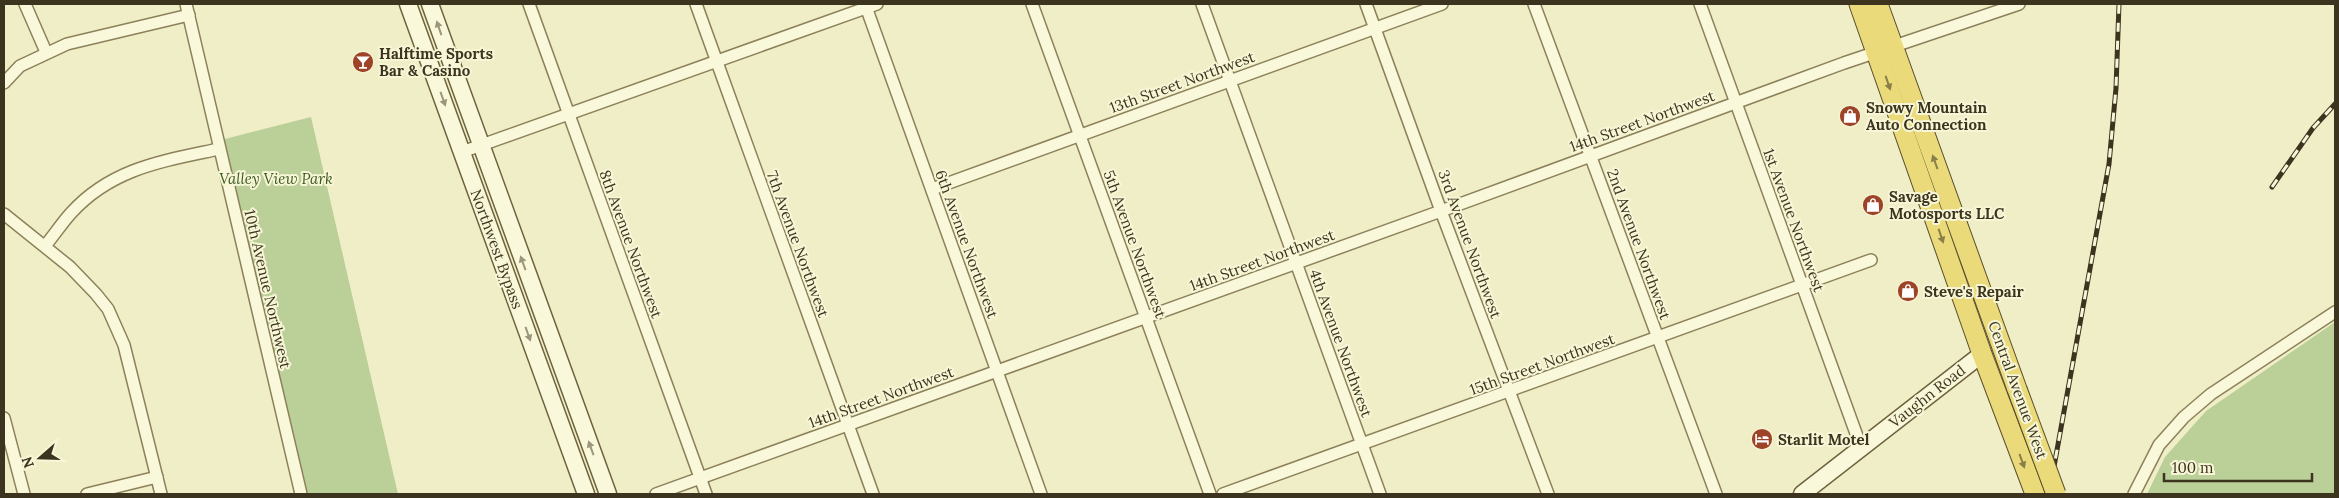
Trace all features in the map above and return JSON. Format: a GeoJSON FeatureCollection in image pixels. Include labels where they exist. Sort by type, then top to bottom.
{"type":"FeatureCollection","features":[{"type":"Feature","properties":{"kind":"highway","name":"Central Avenue West"},"geometry":{"type":"LineString","coordinates":[[1860,4],[1885,48],[1959,230],[2014,393],[2056,494]]}},
{"type":"Feature","properties":{"kind":"highway","name":"Central Avenue West"},"geometry":{"type":"LineString","coordinates":[[1878,4],[1885,48],[1982,354],[2035,494]]}},
{"type":"Feature","properties":{"kind":"highway"},"geometry":{"type":"LineString","coordinates":[[1959,230],[1986,330],[1987,345],[1982,354],[1990,358],[1998,366],[2014,393]]}},
{"type":"Feature","properties":{"kind":"main road","name":"Northwest Bypass"},"geometry":{"type":"LineString","coordinates":[[408,4],[586,494]]}},
{"type":"Feature","properties":{"kind":"main road","name":"Northwest Bypass"},"geometry":{"type":"LineString","coordinates":[[430,4],[608,494]]}},
{"type":"Feature","properties":{"kind":"main road","name":"Vaughn Road"},"geometry":{"type":"LineString","coordinates":[[1802,494],[1982,354]]}},
{"type":"Feature","properties":{"kind":"street"},"geometry":{"type":"LineString","coordinates":[[25,4],[46,52]]}},
{"type":"Feature","properties":{"kind":"street","name":"8th Avenue Northwest"},"geometry":{"type":"LineString","coordinates":[[529,4],[706,494]]}},
{"type":"Feature","properties":{"kind":"street","name":"7th Avenue Northwest"},"geometry":{"type":"LineString","coordinates":[[696,4],[873,494]]}},
{"type":"Feature","properties":{"kind":"street","name":"5th Avenue Northwest"},"geometry":{"type":"LineString","coordinates":[[1032,4],[1210,494]]}},
{"type":"Feature","properties":{"kind":"street","name":"4th Avenue Northwest"},"geometry":{"type":"LineString","coordinates":[[1202,4],[1380,494]]}},
{"type":"Feature","properties":{"kind":"street","name":"3rd Avenue Northwest"},"geometry":{"type":"LineString","coordinates":[[1366,4],[1441,211],[1548,494]]}},
{"type":"Feature","properties":{"kind":"street","name":"13th Street Northwest"},"geometry":{"type":"LineString","coordinates":[[932,189],[1442,4]]}},
{"type":"Feature","properties":{"kind":"street","name":"2nd Avenue Northwest"},"geometry":{"type":"LineString","coordinates":[[1534,4],[1716,494]]}},
{"type":"Feature","properties":{"kind":"street","name":"1st Avenue Northwest"},"geometry":{"type":"LineString","coordinates":[[1700,4],[1860,447]]}},
{"type":"Feature","properties":{"kind":"street","name":"14th Street Northwest"},"geometry":{"type":"LineString","coordinates":[[656,494],[1296,264],[1885,48],[2019,4]]}},
{"type":"Feature","properties":{"kind":"street"},"geometry":{"type":"LineString","coordinates":[[462,152],[869,5]]}},
{"type":"Feature","properties":{"kind":"street","name":"6th Avenue Northwest"},"geometry":{"type":"LineString","coordinates":[[869,5],[996,371],[1041,494]]}},
{"type":"Feature","properties":{"kind":"street"},"geometry":{"type":"LineString","coordinates":[[4,83],[20,66],[46,52],[67,44],[188,10]]}},
{"type":"Feature","properties":{"kind":"street","name":"10th Avenue Northwest"},"geometry":{"type":"LineString","coordinates":[[188,10],[301,494]]}},
{"type":"Feature","properties":{"kind":"street"},"geometry":{"type":"LineString","coordinates":[[45,246],[72,212],[99,188],[127,172],[155,162],[219,149]]}},
{"type":"Feature","properties":{"kind":"street"},"geometry":{"type":"LineString","coordinates":[[4,214],[70,267],[96,294],[116,326],[124,345],[161,494]]}},
{"type":"Feature","properties":{"kind":"street","name":"15th Street Northwest"},"geometry":{"type":"LineString","coordinates":[[1224,494],[1510,392],[1870,260]]}},
{"type":"Feature","properties":{"kind":"street"},"geometry":{"type":"LineString","coordinates":[[2134,494],[2160,445],[2184,417],[2211,394],[2335,312]]}},
{"type":"Feature","properties":{"kind":"street"},"geometry":{"type":"LineString","coordinates":[[4,418],[24,494]]}},
{"type":"Feature","properties":{"kind":"street"},"geometry":{"type":"LineString","coordinates":[[87,494],[157,477]]}},
{"type":"Feature","properties":{"kind":"green space","name":"Valley View Park"},"geometry":{"type":"Polygon","coordinates":[[[311,117],[398,494],[301,494],[217,141],[311,117]]]}},
{"type":"Feature","properties":{"kind":"green space"},"geometry":{"type":"Polygon","coordinates":[[[2335,322],[2335,494],[2147,494],[2165,457],[2206,411],[2335,322]]]}},
{"type":"Feature","properties":{"kind":"railway"},"geometry":{"type":"LineString","coordinates":[[2049,494],[2109,164],[2116,88],[2119,4]]}},
{"type":"Feature","properties":{"kind":"railway"},"geometry":{"type":"LineString","coordinates":[[2272,187],[2313,128],[2335,104]]}},
{"type":"Feature","properties":{"kind":"place","name":"Halftime Sports Bar & Casino"},"geometry":{"type":"Point","coordinates":[363,62]}},
{"type":"Feature","properties":{"kind":"place","name":"Snowy Mountain Auto Connection"},"geometry":{"type":"Point","coordinates":[1850,116]}},
{"type":"Feature","properties":{"kind":"place","name":"Savage Motosports LLC"},"geometry":{"type":"Point","coordinates":[1873,205]}},
{"type":"Feature","properties":{"kind":"place","name":"Steve's Repair"},"geometry":{"type":"Point","coordinates":[1908,291]}},
{"type":"Feature","properties":{"kind":"place","name":"Starlit Motel"},"geometry":{"type":"Point","coordinates":[1762,439]}}]}
